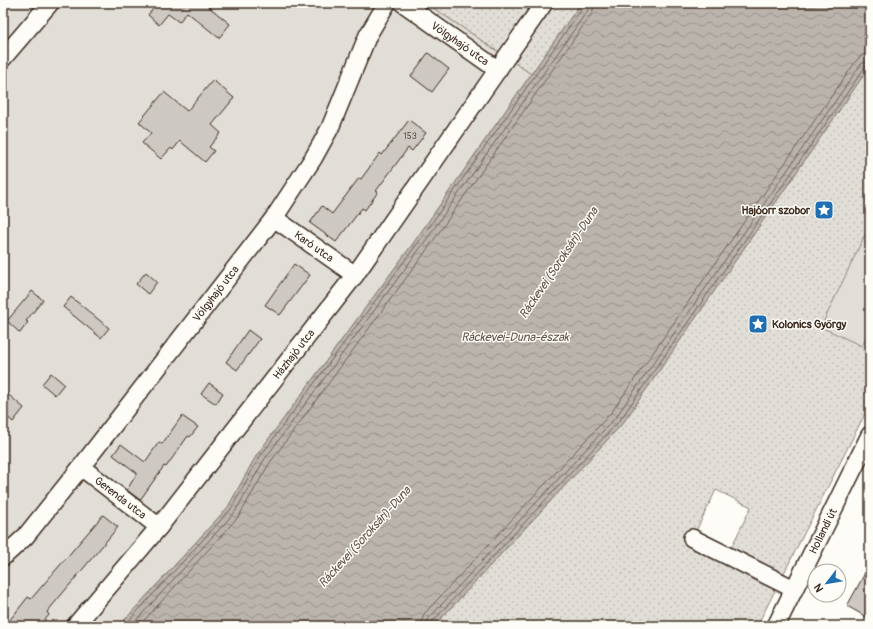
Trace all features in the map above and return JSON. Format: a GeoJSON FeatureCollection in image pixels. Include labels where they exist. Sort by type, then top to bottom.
{"type":"FeatureCollection","features":[{"type":"Feature","properties":{"kind":"street"},"geometry":{"type":"LineString","coordinates":[[3,58],[50,3]]}},
{"type":"Feature","properties":{"kind":"street","name":"Völgyhajó utca"},"geometry":{"type":"LineString","coordinates":[[3,557],[25,537],[81,467],[274,218],[314,157],[327,134],[368,35],[387,3]]}},
{"type":"Feature","properties":{"kind":"street","name":"Völgyhajó utca"},"geometry":{"type":"LineString","coordinates":[[403,3],[498,70]]}},
{"type":"Feature","properties":{"kind":"street","name":"Házhajó utca"},"geometry":{"type":"LineString","coordinates":[[75,626],[160,528],[354,275],[544,3]]}},
{"type":"Feature","properties":{"kind":"street","name":"Karó utca"},"geometry":{"type":"LineString","coordinates":[[274,218],[354,275]]}},
{"type":"Feature","properties":{"kind":"street","name":"Hollandi út"},"geometry":{"type":"LineString","coordinates":[[776,626],[870,436]]}},
{"type":"Feature","properties":{"kind":"street","name":"Gerenda utca"},"geometry":{"type":"LineString","coordinates":[[81,467],[160,528]]}},
{"type":"Feature","properties":{"kind":"street"},"geometry":{"type":"LineString","coordinates":[[692,538],[794,589]]}},
{"type":"Feature","properties":{"kind":"shaded area"},"geometry":{"type":"Polygon","coordinates":[[[3,3],[426,3],[531,74],[414,242],[256,456],[228,507],[119,626],[3,626],[3,3]]]}},
{"type":"Feature","properties":{"kind":"shaded area"},"geometry":{"type":"Polygon","coordinates":[[[426,3],[581,3],[531,74],[426,3]]]}},
{"type":"Feature","properties":{"kind":"shaded area"},"geometry":{"type":"Polygon","coordinates":[[[870,66],[870,404],[757,626],[434,626],[623,423],[870,66]],[[716,490],[694,535],[729,552],[751,507],[716,490]]]}},
{"type":"Feature","properties":{"kind":"shaded area"},"geometry":{"type":"Polygon","coordinates":[[[870,224],[870,330],[862,346],[821,327],[870,224]]]}},
{"type":"Feature","properties":{"kind":"water","name":"Ráckevei-Duna-észak"},"geometry":{"type":"Polygon","coordinates":[[[581,3],[870,3],[870,66],[623,423],[434,626],[119,626],[228,507],[256,456],[414,242],[581,3]]]}},
{"type":"Feature","properties":{"kind":"building"},"geometry":{"type":"Polygon","coordinates":[[[154,3],[204,3],[230,24],[219,38],[187,12],[179,22],[168,14],[159,25],[148,15],[156,5],[154,3]]]}},
{"type":"Feature","properties":{"kind":"building"},"geometry":{"type":"Polygon","coordinates":[[[428,53],[449,69],[432,92],[411,76],[428,53]]]}},
{"type":"Feature","properties":{"kind":"building"},"geometry":{"type":"Polygon","coordinates":[[[213,80],[234,98],[212,125],[221,133],[209,147],[214,151],[205,162],[180,141],[173,150],[171,148],[161,159],[142,143],[151,133],[139,122],[164,92],[187,111],[213,80]]]}},
{"type":"Feature","properties":{"kind":"building"},"geometry":{"type":"Polygon","coordinates":[[[409,120],[426,133],[412,151],[408,148],[376,191],[378,192],[365,210],[362,208],[336,242],[310,223],[322,206],[332,214],[359,178],[361,179],[380,153],[382,155],[409,120]]]}},
{"type":"Feature","properties":{"kind":"building"},"geometry":{"type":"Polygon","coordinates":[[[294,264],[310,275],[280,315],[265,305],[294,264]]]}},
{"type":"Feature","properties":{"kind":"building"},"geometry":{"type":"Polygon","coordinates":[[[146,272],[157,282],[148,294],[136,284],[146,272]]]}},
{"type":"Feature","properties":{"kind":"building"},"geometry":{"type":"Polygon","coordinates":[[[32,291],[43,300],[26,321],[28,322],[20,333],[7,321],[32,291]]]}},
{"type":"Feature","properties":{"kind":"building"},"geometry":{"type":"Polygon","coordinates":[[[71,297],[109,328],[101,338],[63,307],[71,297]]]}},
{"type":"Feature","properties":{"kind":"building"},"geometry":{"type":"Polygon","coordinates":[[[248,330],[260,339],[237,370],[226,362],[248,330]]]}},
{"type":"Feature","properties":{"kind":"building"},"geometry":{"type":"Polygon","coordinates":[[[51,373],[64,384],[55,395],[42,384],[51,373]]]}},
{"type":"Feature","properties":{"kind":"building"},"geometry":{"type":"Polygon","coordinates":[[[209,383],[223,393],[216,404],[201,394],[209,383]]]}},
{"type":"Feature","properties":{"kind":"building"},"geometry":{"type":"Polygon","coordinates":[[[3,390],[24,408],[13,422],[3,413],[3,390]]]}},
{"type":"Feature","properties":{"kind":"building"},"geometry":{"type":"Polygon","coordinates":[[[182,416],[198,427],[190,437],[188,436],[166,467],[164,466],[140,500],[127,490],[137,473],[113,455],[121,444],[145,462],[159,442],[162,444],[182,416]]]}},
{"type":"Feature","properties":{"kind":"building"},"geometry":{"type":"Polygon","coordinates":[[[103,515],[118,527],[47,612],[49,615],[40,626],[5,626],[28,597],[31,599],[103,515]]]}},
{"type":"Feature","properties":{"kind":"building"},"geometry":{"type":"Polygon","coordinates":[[[870,564],[870,619],[847,606],[870,564]]]}},
{"type":"Feature","properties":{"kind":"place","name":"Hajóorr szobor"},"geometry":{"type":"Point","coordinates":[824,210]}},
{"type":"Feature","properties":{"kind":"place","name":"Kolonics György"},"geometry":{"type":"Point","coordinates":[758,324]}},
{"type":"Feature","properties":{"kind":"water label","name":"Ráckevei (Soroksári)-Duna"},"geometry":{"type":"Point","coordinates":[559,263]}},
{"type":"Feature","properties":{"kind":"water label","name":"Ráckevei (Soroksári)-Duna"},"geometry":{"type":"Point","coordinates":[365,537]}}]}
